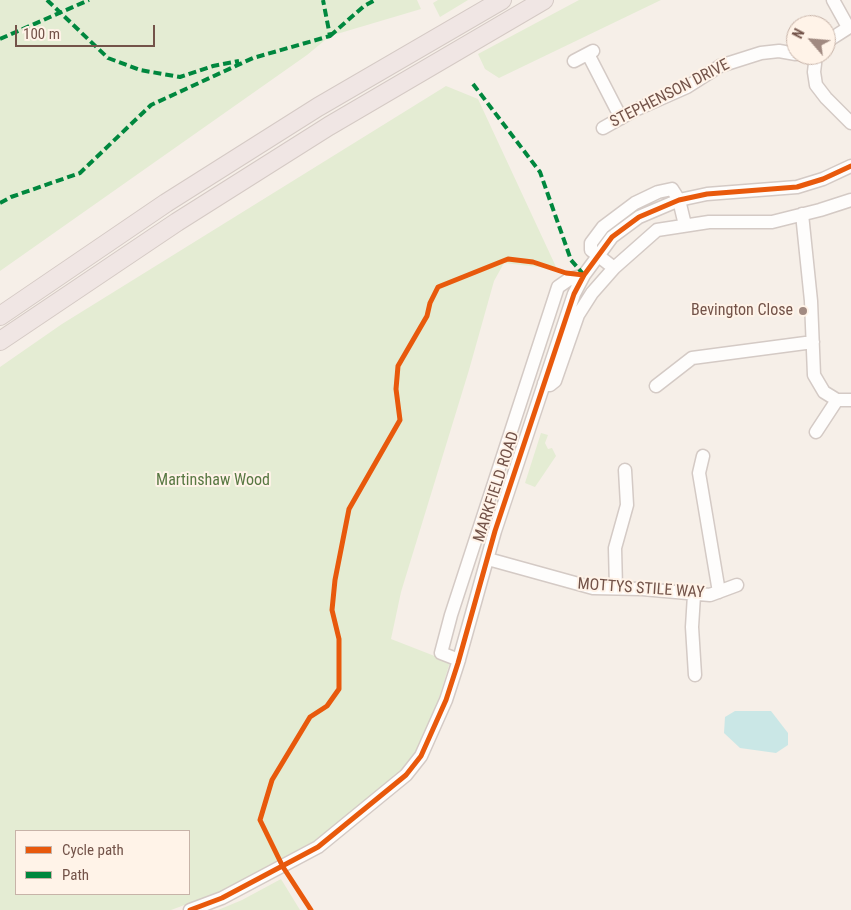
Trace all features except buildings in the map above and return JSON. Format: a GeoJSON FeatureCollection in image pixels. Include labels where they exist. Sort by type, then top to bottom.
{"type":"FeatureCollection","features":[{"type":"Feature","properties":{"kind":"highway"},"geometry":{"type":"LineString","coordinates":[[0,316],[166,203],[309,113],[502,0]]}},
{"type":"Feature","properties":{"kind":"highway"},"geometry":{"type":"LineString","coordinates":[[0,341],[177,222],[320,132],[544,0]]}},
{"type":"Feature","properties":{"kind":"street"},"geometry":{"type":"LineString","coordinates":[[833,0],[850,26],[836,35]]}},
{"type":"Feature","properties":{"kind":"street","name":"STEPHENSON DRIVE"},"geometry":{"type":"LineString","coordinates":[[603,128],[687,87],[720,66],[761,53],[786,52]]}},
{"type":"Feature","properties":{"kind":"street"},"geometry":{"type":"LineString","coordinates":[[574,61],[591,53],[621,118]]}},
{"type":"Feature","properties":{"kind":"street"},"geometry":{"type":"LineString","coordinates":[[812,65],[816,85],[851,123]]}},
{"type":"Feature","properties":{"kind":"street"},"geometry":{"type":"LineString","coordinates":[[679,200],[707,194],[797,187],[823,179],[851,166]]}},
{"type":"Feature","properties":{"kind":"street"},"geometry":{"type":"LineString","coordinates":[[614,268],[591,250],[591,244],[603,227],[635,203],[658,192],[672,189],[679,200],[685,225]]}},
{"type":"Feature","properties":{"kind":"street","name":"MARKFIELD ROAD"},"geometry":{"type":"LineString","coordinates":[[544,384],[550,385],[555,381],[578,315],[592,293],[614,268],[656,230],[709,222],[772,222],[851,200]]}},
{"type":"Feature","properties":{"kind":"street"},"geometry":{"type":"LineString","coordinates":[[802,214],[814,375],[824,392],[837,400],[851,400]]}},
{"type":"Feature","properties":{"kind":"street","name":"MARKFIELD ROAD"},"geometry":{"type":"LineString","coordinates":[[190,910],[222,898],[318,847],[406,775],[421,756],[446,700],[488,559],[565,320],[584,275],[597,255]]}},
{"type":"Feature","properties":{"kind":"street","name":"MARKFIELD ROAD"},"geometry":{"type":"LineString","coordinates":[[459,660],[441,653],[451,615],[558,287],[568,280],[584,275]]}},
{"type":"Feature","properties":{"kind":"street"},"geometry":{"type":"LineString","coordinates":[[656,386],[683,373],[692,358],[813,342]]}},
{"type":"Feature","properties":{"kind":"street"},"geometry":{"type":"LineString","coordinates":[[816,432],[837,400]]}},
{"type":"Feature","properties":{"kind":"street"},"geometry":{"type":"LineString","coordinates":[[703,456],[699,473],[719,592]]}},
{"type":"Feature","properties":{"kind":"street"},"geometry":{"type":"LineString","coordinates":[[616,588],[615,548],[627,505],[625,470]]}},
{"type":"Feature","properties":{"kind":"street","name":"MOTTYS STILE WAY"},"geometry":{"type":"LineString","coordinates":[[488,559],[593,588],[678,592],[694,596],[710,596],[737,585]]}},
{"type":"Feature","properties":{"kind":"street"},"geometry":{"type":"LineString","coordinates":[[694,596],[692,627],[696,675]]}},
{"type":"Feature","properties":{"kind":"green space"},"geometry":{"type":"Polygon","coordinates":[[[0,0],[417,0],[421,9],[330,36],[307,55],[0,271],[0,0]]]}},
{"type":"Feature","properties":{"kind":"green space"},"geometry":{"type":"Polygon","coordinates":[[[438,0],[468,0],[440,17],[433,3],[438,0]]]}},
{"type":"Feature","properties":{"kind":"green space"},"geometry":{"type":"Polygon","coordinates":[[[579,0],[661,0],[499,78],[485,69],[478,54],[579,0]]]}},
{"type":"Feature","properties":{"kind":"green space","name":"Martinshaw Wood"},"geometry":{"type":"Polygon","coordinates":[[[446,86],[478,99],[557,269],[504,263],[494,281],[469,370],[401,592],[391,639],[450,662],[421,756],[316,840],[220,892],[171,910],[0,910],[0,367],[62,324],[446,86]]]}},
{"type":"Feature","properties":{"kind":"green space"},"geometry":{"type":"Polygon","coordinates":[[[541,433],[548,435],[545,443],[548,449],[552,448],[556,456],[535,487],[525,483],[541,433]]]}},
{"type":"Feature","properties":{"kind":"green space"},"geometry":{"type":"Polygon","coordinates":[[[281,879],[300,910],[218,910],[242,900],[281,879]]]}},
{"type":"Feature","properties":{"kind":"water"},"geometry":{"type":"Polygon","coordinates":[[[735,711],[771,711],[788,733],[788,745],[776,753],[740,748],[724,733],[725,717],[735,711]]]}},
{"type":"Feature","properties":{"kind":"marked path"},"geometry":{"type":"LineString","coordinates":[[47,0],[108,58],[140,70],[180,77],[213,66],[239,61]]}},
{"type":"Feature","properties":{"kind":"marked path"},"geometry":{"type":"LineString","coordinates":[[0,39],[89,0]]}},
{"type":"Feature","properties":{"kind":"marked path"},"geometry":{"type":"LineString","coordinates":[[0,203],[11,197],[80,173],[151,105],[253,58],[330,36],[323,0]]}},
{"type":"Feature","properties":{"kind":"marked path"},"geometry":{"type":"LineString","coordinates":[[330,36],[364,6],[375,0]]}},
{"type":"Feature","properties":{"kind":"marked path"},"geometry":{"type":"LineString","coordinates":[[473,84],[540,172],[571,260],[584,275]]}},
{"type":"Feature","properties":{"kind":"cycle path"},"geometry":{"type":"LineString","coordinates":[[190,910],[222,898],[318,847],[406,775],[421,756],[446,700],[495,531],[574,294],[584,275],[612,237],[639,217],[679,200],[707,194],[797,187],[823,179],[851,166]]}},
{"type":"Feature","properties":{"kind":"cycle path"},"geometry":{"type":"LineString","coordinates":[[311,910],[283,867],[260,820],[272,780],[310,717],[327,706],[339,689],[339,639],[332,610],[335,580],[349,509],[400,420],[396,389],[398,366],[427,316],[430,303],[438,287],[508,259],[533,262],[566,273],[584,275]]}},
{"type":"Feature","properties":{"kind":"place","name":"Bevington Close"},"geometry":{"type":"Point","coordinates":[803,311]}}]}
